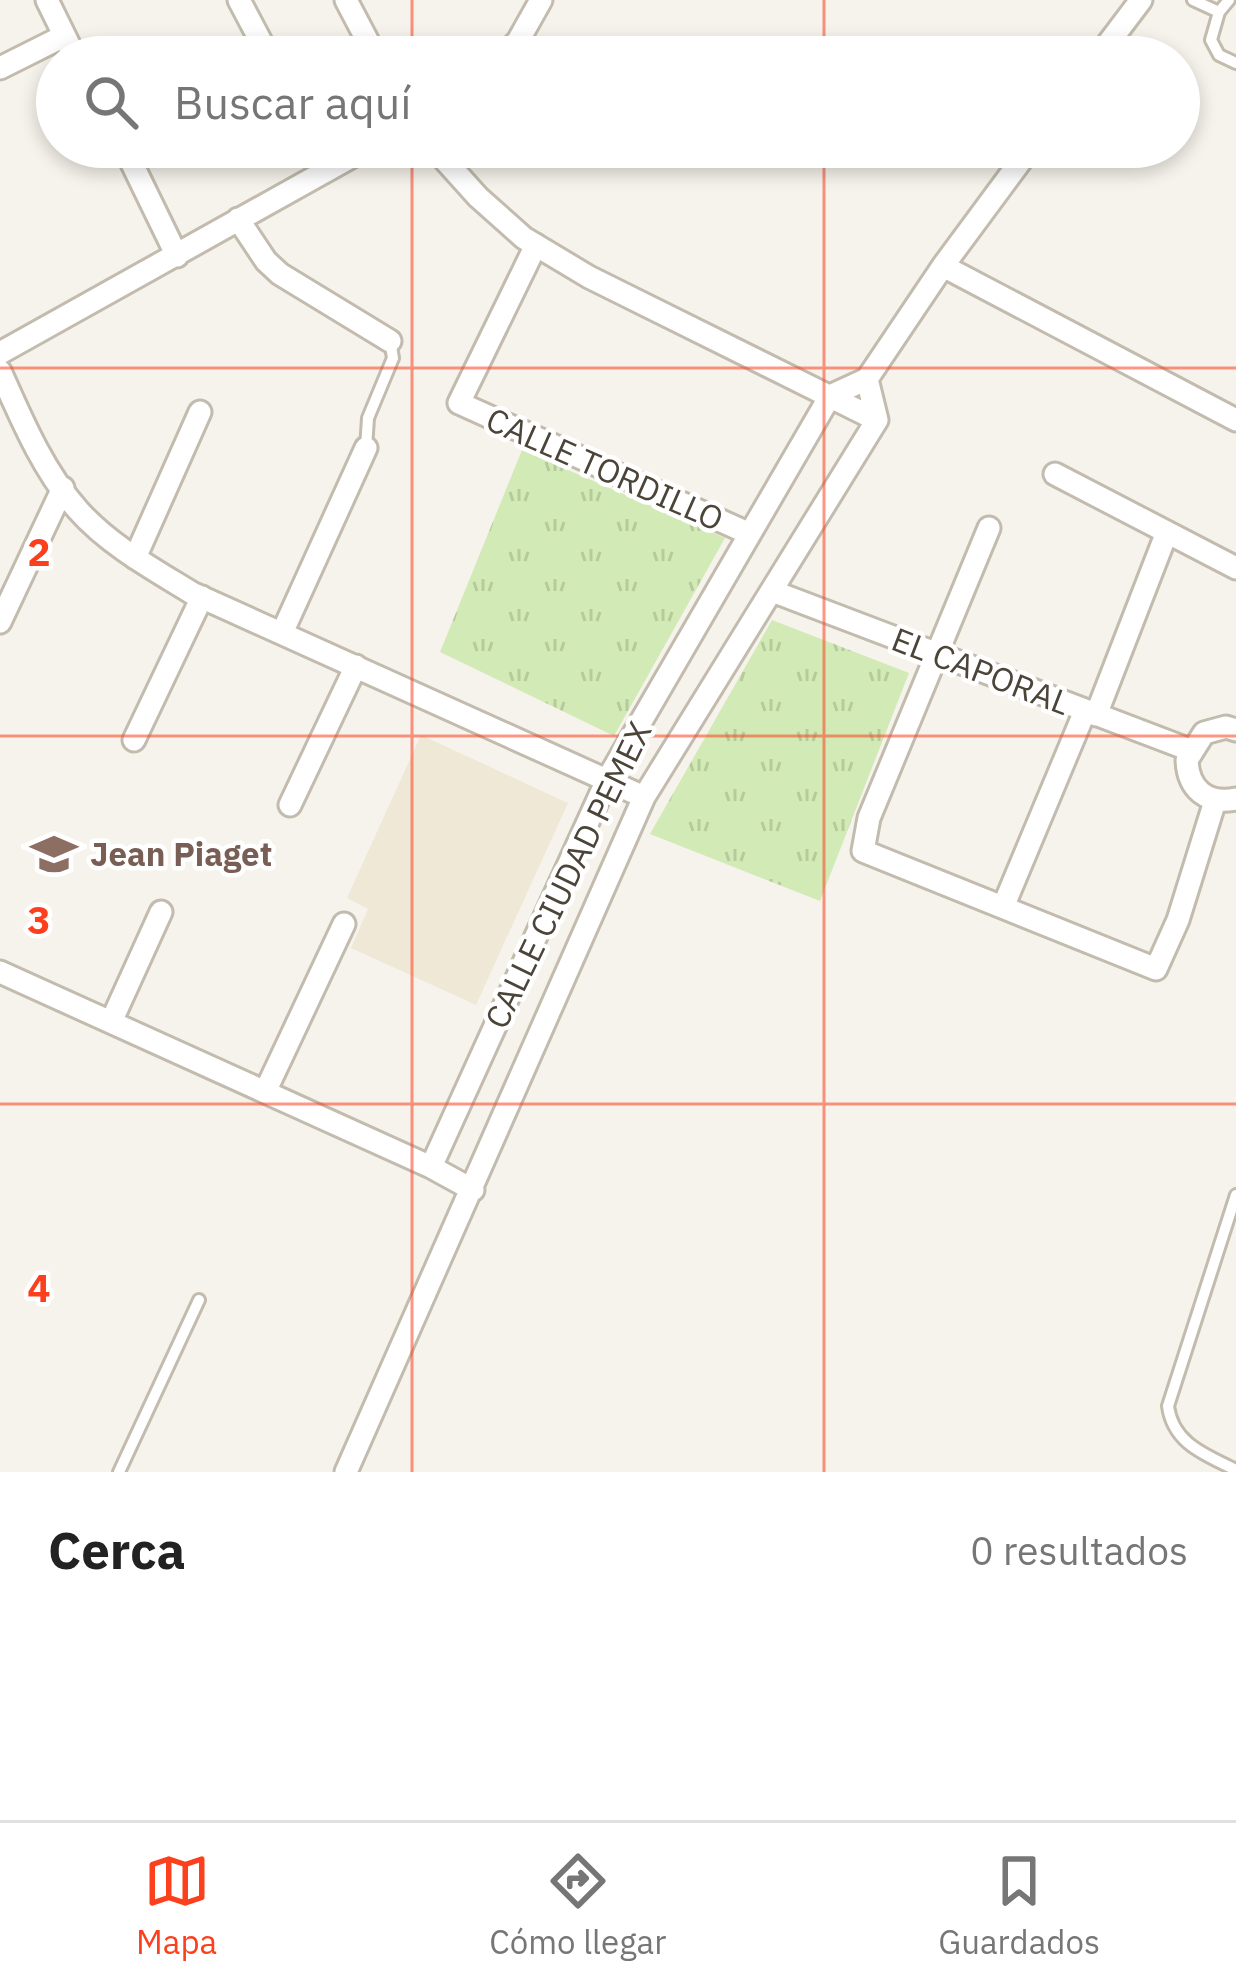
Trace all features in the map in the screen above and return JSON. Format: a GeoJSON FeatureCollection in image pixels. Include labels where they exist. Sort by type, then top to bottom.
{"type":"FeatureCollection","features":[{"type":"Feature","properties":{"kind":"street"},"geometry":{"type":"LineString","coordinates":[[47,0],[64,36]]}},
{"type":"Feature","properties":{"kind":"street"},"geometry":{"type":"LineString","coordinates":[[239,0],[258,36]]}},
{"type":"Feature","properties":{"kind":"street"},"geometry":{"type":"LineString","coordinates":[[346,0],[365,36]]}},
{"type":"Feature","properties":{"kind":"street"},"geometry":{"type":"LineString","coordinates":[[1114,36],[1141,0]]}},
{"type":"Feature","properties":{"kind":"street"},"geometry":{"type":"LineString","coordinates":[[520,36],[537,2]]}},
{"type":"Feature","properties":{"kind":"street"},"geometry":{"type":"LineString","coordinates":[[0,68],[36,50]]}},
{"type":"Feature","properties":{"kind":"street"},"geometry":{"type":"LineString","coordinates":[[134,168],[177,256]]}},
{"type":"Feature","properties":{"kind":"street"},"geometry":{"type":"LineString","coordinates":[[452,168],[478,197],[536,245],[589,277],[877,420]]}},
{"type":"Feature","properties":{"kind":"street"},"geometry":{"type":"LineString","coordinates":[[830,396],[867,379],[1015,168]]}},
{"type":"Feature","properties":{"kind":"street"},"geometry":{"type":"LineString","coordinates":[[0,353],[328,169]]}},
{"type":"Feature","properties":{"kind":"street"},"geometry":{"type":"LineString","coordinates":[[238,219],[280,274],[390,341]]}},
{"type":"Feature","properties":{"kind":"street","name":"CALLE TORDILLO"},"geometry":{"type":"LineString","coordinates":[[536,245],[459,404],[750,534]]}},
{"type":"Feature","properties":{"kind":"street"},"geometry":{"type":"LineString","coordinates":[[943,266],[1236,420]]}},
{"type":"Feature","properties":{"kind":"street"},"geometry":{"type":"LineString","coordinates":[[0,371],[30,438],[78,511],[135,558],[202,596],[644,797]]}},
{"type":"Feature","properties":{"kind":"street"},"geometry":{"type":"LineString","coordinates":[[867,379],[877,420]]}},
{"type":"Feature","properties":{"kind":"street","name":"CALLE CIUDAD PEMEX"},"geometry":{"type":"LineString","coordinates":[[430,1166],[607,780],[830,396]]}},
{"type":"Feature","properties":{"kind":"street"},"geometry":{"type":"LineString","coordinates":[[135,558],[200,412]]}},
{"type":"Feature","properties":{"kind":"street","name":"CALLE CIUDAD PEMEX"},"geometry":{"type":"LineString","coordinates":[[346,1472],[644,797],[877,420]]}},
{"type":"Feature","properties":{"kind":"street"},"geometry":{"type":"LineString","coordinates":[[282,633],[366,448]]}},
{"type":"Feature","properties":{"kind":"street"},"geometry":{"type":"LineString","coordinates":[[1055,474],[1236,568]]}},
{"type":"Feature","properties":{"kind":"street"},"geometry":{"type":"LineString","coordinates":[[0,622],[63,488]]}},
{"type":"Feature","properties":{"kind":"street"},"geometry":{"type":"LineString","coordinates":[[989,528],[869,818],[863,851],[1156,969],[1225,800],[1205,796],[1191,781],[1190,750],[1204,733],[1236,730]]}},
{"type":"Feature","properties":{"kind":"street"},"geometry":{"type":"LineString","coordinates":[[1003,908],[1167,532]]}},
{"type":"Feature","properties":{"kind":"street","name":"EL CAPORAL"},"geometry":{"type":"LineString","coordinates":[[772,591],[1190,750]]}},
{"type":"Feature","properties":{"kind":"street"},"geometry":{"type":"LineString","coordinates":[[134,740],[202,596]]}},
{"type":"Feature","properties":{"kind":"street"},"geometry":{"type":"LineString","coordinates":[[290,805],[356,666]]}},
{"type":"Feature","properties":{"kind":"street"},"geometry":{"type":"LineString","coordinates":[[111,1022],[161,912]]}},
{"type":"Feature","properties":{"kind":"street"},"geometry":{"type":"LineString","coordinates":[[266,1092],[344,924]]}},
{"type":"Feature","properties":{"kind":"street"},"geometry":{"type":"LineString","coordinates":[[0,972],[430,1166],[473,1190]]}},
{"type":"Feature","properties":{"kind":"lane"},"geometry":{"type":"LineString","coordinates":[[1193,0],[1219,12]]}},
{"type":"Feature","properties":{"kind":"lane"},"geometry":{"type":"LineString","coordinates":[[1229,0],[1219,12],[1211,40],[1213,48],[1236,63]]}},
{"type":"Feature","properties":{"kind":"lane"},"geometry":{"type":"LineString","coordinates":[[366,448],[368,418],[393,358],[390,341]]}},
{"type":"Feature","properties":{"kind":"lane"},"geometry":{"type":"LineString","coordinates":[[1236,1195],[1168,1406],[1170,1419],[1186,1443],[1236,1470]]}},
{"type":"Feature","properties":{"kind":"lane"},"geometry":{"type":"LineString","coordinates":[[118,1472],[199,1300]]}},
{"type":"Feature","properties":{"kind":"shaded area"},"geometry":{"type":"Polygon","coordinates":[[[421,735],[568,803],[476,1005],[351,948],[368,909],[347,898],[421,735]]]}},
{"type":"Feature","properties":{"kind":"green space"},"geometry":{"type":"Polygon","coordinates":[[[522,450],[725,538],[614,736],[440,652],[522,450]]]}},
{"type":"Feature","properties":{"kind":"green space"},"geometry":{"type":"Polygon","coordinates":[[[772,620],[909,673],[820,901],[650,834],[772,620]]]}},
{"type":"Feature","properties":{"kind":"place","name":"Jean Piaget"},"geometry":{"type":"Point","coordinates":[54,854]}}]}
